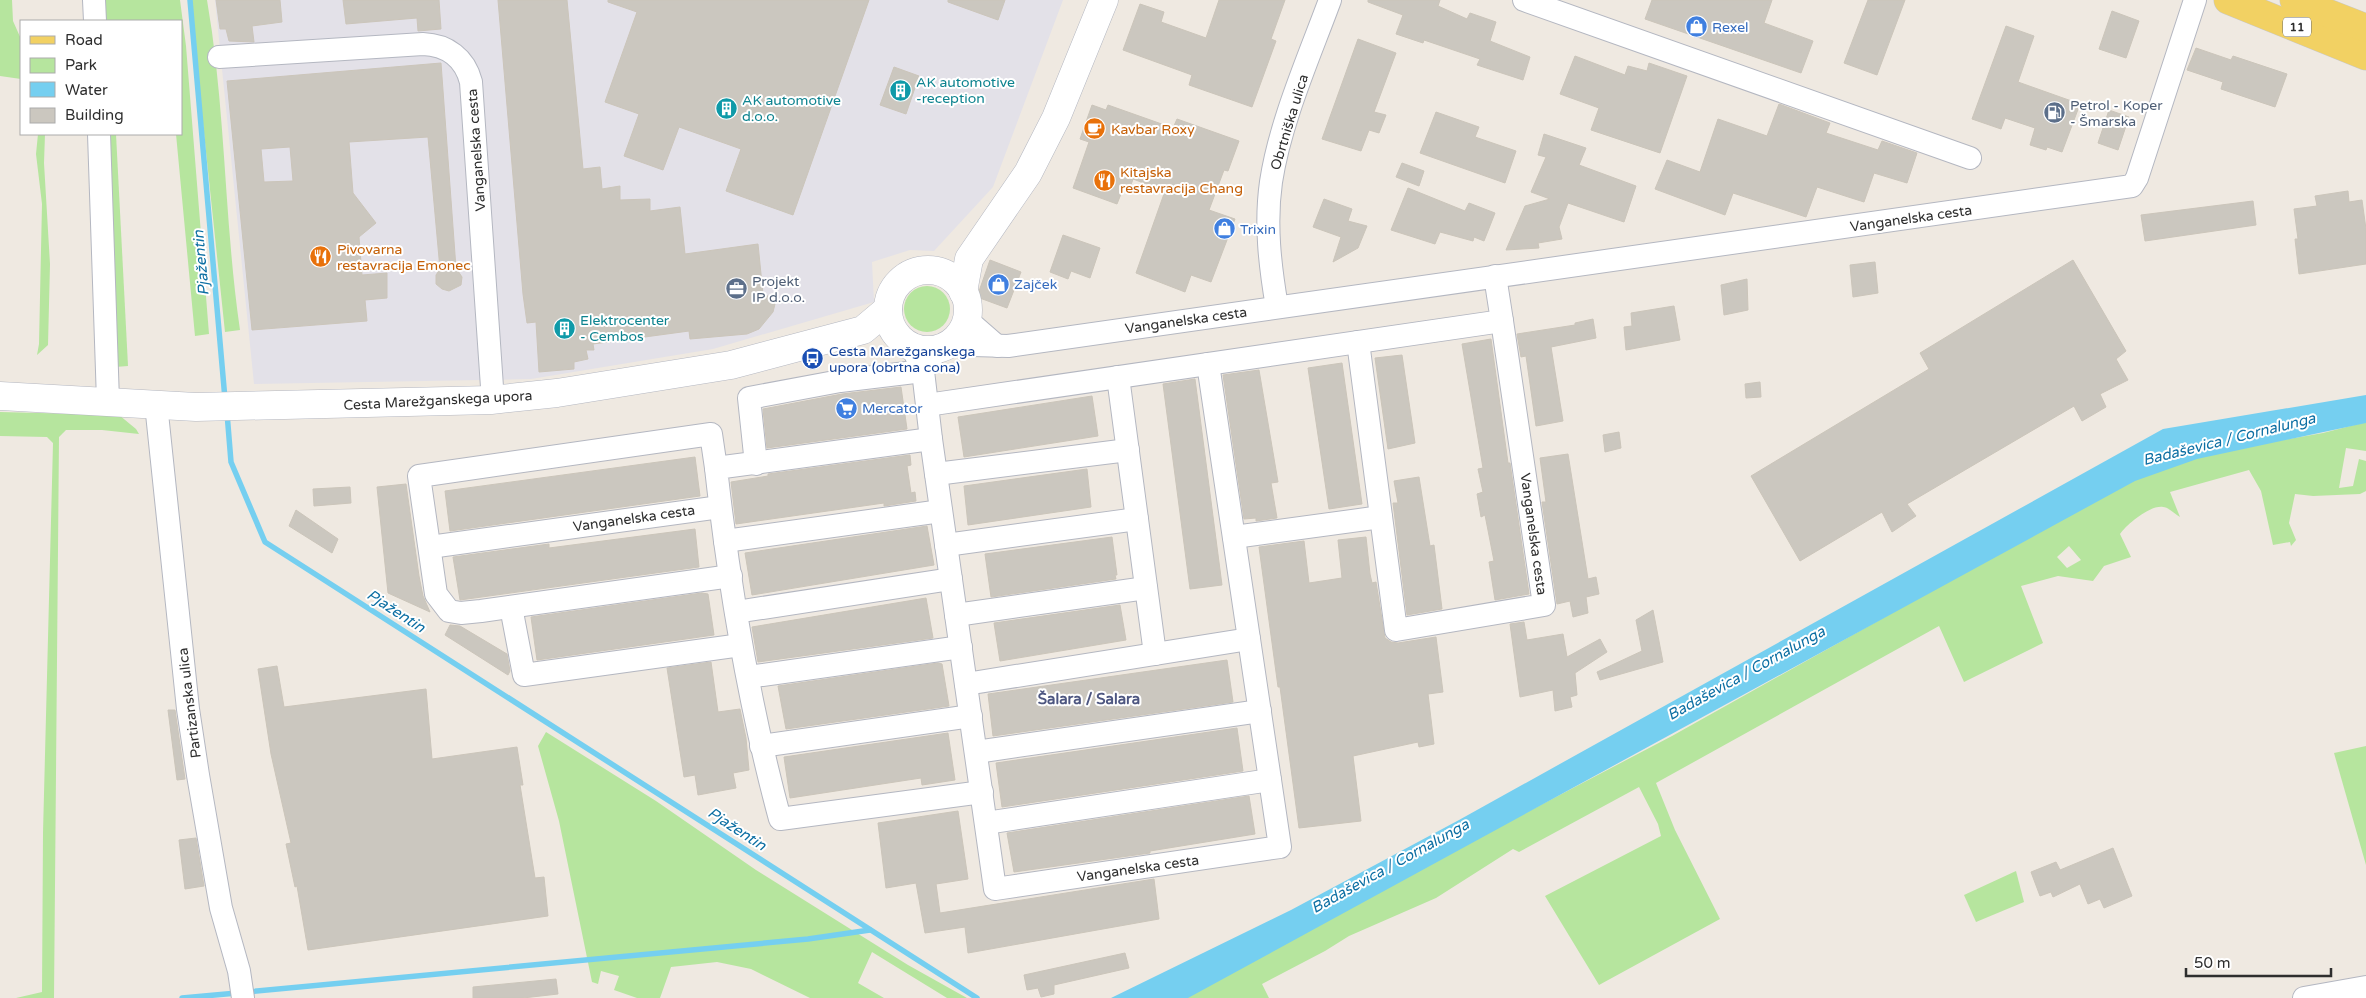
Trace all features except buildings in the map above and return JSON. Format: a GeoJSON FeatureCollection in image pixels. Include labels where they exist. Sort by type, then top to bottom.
{"type":"FeatureCollection","features":[{"type":"Feature","properties":{"kind":"main road","name":"11"},"geometry":{"type":"LineString","coordinates":[[2228,0],[2366,56]]}},
{"type":"Feature","properties":{"kind":"main road","name":"11"},"geometry":{"type":"LineString","coordinates":[[2294,0],[2366,28]]}},
{"type":"Feature","properties":{"kind":"street"},"geometry":{"type":"LineString","coordinates":[[94,0],[95,20]]}},
{"type":"Feature","properties":{"kind":"street"},"geometry":{"type":"LineString","coordinates":[[963,292],[969,259],[1028,173],[1056,118],[1104,0]]}},
{"type":"Feature","properties":{"kind":"street","name":"Obrtniška ulica"},"geometry":{"type":"LineString","coordinates":[[1277,307],[1269,259],[1271,182],[1281,138],[1330,0]]}},
{"type":"Feature","properties":{"kind":"street"},"geometry":{"type":"LineString","coordinates":[[1524,0],[1970,158]]}},
{"type":"Feature","properties":{"kind":"street","name":"Vanganelska cesta"},"geometry":{"type":"LineString","coordinates":[[756,464],[748,398],[840,382],[932,343],[997,346],[2132,186],[2137,178],[2195,0]]}},
{"type":"Feature","properties":{"kind":"street","name":"Vanganelska cesta"},"geometry":{"type":"LineString","coordinates":[[218,57],[434,44],[447,49],[459,58],[468,70],[471,82],[492,387],[491,400]]}},
{"type":"Feature","properties":{"kind":"street"},"geometry":{"type":"LineString","coordinates":[[99,135],[108,401]]}},
{"type":"Feature","properties":{"kind":"street"},"geometry":{"type":"LineString","coordinates":[[941,272],[954,280],[963,292],[967,305],[932,343],[890,323],[888,309],[893,291],[905,277],[922,271],[941,272],[969,259]]}},
{"type":"Feature","properties":{"kind":"street","name":"Vanganelska cesta"},"geometry":{"type":"LineString","coordinates":[[1358,342],[1396,630],[1544,605],[1495,276]]}},
{"type":"Feature","properties":{"kind":"street","name":"Cesta Marežganskega upora"},"geometry":{"type":"LineString","coordinates":[[0,396],[196,406],[491,400],[557,393],[731,365],[863,330],[888,309]]}},
{"type":"Feature","properties":{"kind":"street"},"geometry":{"type":"LineString","coordinates":[[927,405],[1502,321]]}},
{"type":"Feature","properties":{"kind":"street","name":"Cesta Marežganskega upora"},"geometry":{"type":"LineString","coordinates":[[863,330],[932,343]]}},
{"type":"Feature","properties":{"kind":"street","name":"Vanganelska cesta"},"geometry":{"type":"LineString","coordinates":[[932,343],[927,405],[995,889],[1280,847],[1208,364]]}},
{"type":"Feature","properties":{"kind":"street"},"geometry":{"type":"LineString","coordinates":[[1118,377],[1156,654]]}},
{"type":"Feature","properties":{"kind":"street","name":"Partizanska ulica"},"geometry":{"type":"LineString","coordinates":[[156,404],[188,708],[221,908],[239,971],[243,998]]}},
{"type":"Feature","properties":{"kind":"street"},"geometry":{"type":"LineString","coordinates":[[731,576],[510,607],[461,613],[449,611],[436,594],[419,476],[711,434],[741,645],[761,746],[780,819],[982,792]]}},
{"type":"Feature","properties":{"kind":"street"},"geometry":{"type":"LineString","coordinates":[[716,468],[931,439]]}},
{"type":"Feature","properties":{"kind":"street"},"geometry":{"type":"LineString","coordinates":[[936,474],[1128,450]]}},
{"type":"Feature","properties":{"kind":"street","name":"Vanganelska cesta"},"geometry":{"type":"LineString","coordinates":[[430,547],[720,506]]}},
{"type":"Feature","properties":{"kind":"street"},"geometry":{"type":"LineString","coordinates":[[725,542],[941,511]]}},
{"type":"Feature","properties":{"kind":"street"},"geometry":{"type":"LineString","coordinates":[[1234,537],[1381,517]]}},
{"type":"Feature","properties":{"kind":"street"},"geometry":{"type":"LineString","coordinates":[[946,545],[1137,519]]}},
{"type":"Feature","properties":{"kind":"street"},"geometry":{"type":"LineString","coordinates":[[736,612],[951,579]]}},
{"type":"Feature","properties":{"kind":"street"},"geometry":{"type":"LineString","coordinates":[[956,615],[1146,588]]}},
{"type":"Feature","properties":{"kind":"street"},"geometry":{"type":"LineString","coordinates":[[510,607],[524,675],[741,645]]}},
{"type":"Feature","properties":{"kind":"street"},"geometry":{"type":"LineString","coordinates":[[966,684],[1249,639]]}},
{"type":"Feature","properties":{"kind":"street"},"geometry":{"type":"LineString","coordinates":[[748,677],[961,647]]}},
{"type":"Feature","properties":{"kind":"street"},"geometry":{"type":"LineString","coordinates":[[976,752],[1260,711]]}},
{"type":"Feature","properties":{"kind":"street"},"geometry":{"type":"LineString","coordinates":[[761,746],[971,716]]}},
{"type":"Feature","properties":{"kind":"street"},"geometry":{"type":"LineString","coordinates":[[986,823],[1270,780]]}},
{"type":"Feature","properties":{"kind":"street"},"geometry":{"type":"LineString","coordinates":[[2304,998],[2366,987]]}},
{"type":"Feature","properties":{"kind":"shaded area"},"geometry":{"type":"Polygon","coordinates":[[[215,0],[1063,0],[993,187],[934,251],[910,250],[872,262],[874,302],[713,349],[531,379],[254,384],[215,0]]]}},
{"type":"Feature","properties":{"kind":"green space"},"geometry":{"type":"Polygon","coordinates":[[[0,0],[12,0],[13,21],[20,37],[20,79],[0,76],[0,0]]]}},
{"type":"Feature","properties":{"kind":"green space"},"geometry":{"type":"Polygon","coordinates":[[[100,0],[180,0],[186,46],[209,334],[195,336],[176,135],[182,135],[182,20],[101,20],[100,0]]]}},
{"type":"Feature","properties":{"kind":"green space"},"geometry":{"type":"Polygon","coordinates":[[[190,0],[207,0],[218,82],[231,248],[240,330],[225,332],[190,0]]]}},
{"type":"Feature","properties":{"kind":"green space"},"geometry":{"type":"Polygon","coordinates":[[[38,135],[45,135],[44,163],[50,264],[48,345],[37,355],[39,344],[42,204],[36,154],[38,135]]]}},
{"type":"Feature","properties":{"kind":"green space"},"geometry":{"type":"Polygon","coordinates":[[[106,135],[116,135],[128,366],[115,367],[106,135]]]}},
{"type":"Feature","properties":{"kind":"green space"},"geometry":{"type":"Polygon","coordinates":[[[922,286],[932,286],[946,296],[950,309],[946,322],[940,328],[932,332],[922,332],[908,322],[904,314],[904,304],[914,290],[922,286]]]}},
{"type":"Feature","properties":{"kind":"green space"},"geometry":{"type":"Polygon","coordinates":[[[0,412],[119,415],[136,429],[139,434],[102,430],[66,430],[59,437],[54,998],[16,998],[42,992],[43,833],[53,443],[47,437],[0,436],[0,412]]]}},
{"type":"Feature","properties":{"kind":"green space"},"geometry":{"type":"Polygon","coordinates":[[[2366,422],[2366,451],[2346,448],[2339,488],[2353,486],[2359,459],[2366,461],[2366,491],[2360,494],[2313,496],[2295,494],[2289,523],[2296,540],[2291,546],[2290,542],[2273,545],[2261,491],[2249,470],[2170,492],[2180,517],[2165,507],[2152,509],[2139,516],[2120,534],[2131,557],[2104,566],[2093,581],[2058,576],[2021,586],[2043,643],[1964,682],[1939,626],[1656,783],[1675,830],[1720,919],[1599,985],[1545,896],[1661,836],[1658,824],[1639,787],[1519,852],[1513,849],[1436,898],[1349,936],[1325,951],[1262,984],[1269,998],[1173,998],[1672,736],[2117,487],[2191,456],[2323,433],[2366,422]],[[2069,546],[2057,557],[2067,568],[2081,560],[2069,546]]]}},
{"type":"Feature","properties":{"kind":"green space"},"geometry":{"type":"Polygon","coordinates":[[[546,732],[656,801],[756,870],[908,965],[967,998],[947,998],[872,952],[858,983],[884,998],[810,998],[751,969],[717,962],[671,967],[660,998],[637,998],[614,990],[619,976],[601,971],[598,984],[592,982],[559,821],[538,746],[546,732]]]}},
{"type":"Feature","properties":{"kind":"green space"},"geometry":{"type":"Polygon","coordinates":[[[2366,746],[2366,865],[2334,753],[2366,746]]]}},
{"type":"Feature","properties":{"kind":"green space"},"geometry":{"type":"Polygon","coordinates":[[[2016,871],[2024,902],[1976,922],[1964,895],[2016,871]]]}},
{"type":"Feature","properties":{"kind":"water","name":"Badaševica / Cornalunga"},"geometry":{"type":"Polygon","coordinates":[[[2366,395],[2366,423],[2197,459],[2135,481],[1188,998],[1111,998],[1291,910],[1459,820],[2163,429],[2366,395]]]}},
{"type":"Feature","properties":{"kind":"waterway","name":"Pjažentin"},"geometry":{"type":"LineString","coordinates":[[190,0],[225,399]]}},
{"type":"Feature","properties":{"kind":"waterway","name":"Pjažentin"},"geometry":{"type":"LineString","coordinates":[[227,413],[231,462],[265,542],[977,998]]}},
{"type":"Feature","properties":{"kind":"waterway"},"geometry":{"type":"LineString","coordinates":[[247,992],[808,939],[870,930]]}},
{"type":"Feature","properties":{"kind":"waterway"},"geometry":{"type":"LineString","coordinates":[[182,998],[237,993]]}},
{"type":"Feature","properties":{"kind":"place","name":"Rexel"},"geometry":{"type":"Point","coordinates":[1696,27]}},
{"type":"Feature","properties":{"kind":"place","name":"AK automotive -reception"},"geometry":{"type":"Point","coordinates":[900,90]}},
{"type":"Feature","properties":{"kind":"place","name":"AK automotive d.o.o."},"geometry":{"type":"Point","coordinates":[726,108]}},
{"type":"Feature","properties":{"kind":"place","name":"Petrol - Koper - Šmarska"},"geometry":{"type":"Point","coordinates":[2054,113]}},
{"type":"Feature","properties":{"kind":"place","name":"Kavbar Roxy"},"geometry":{"type":"Point","coordinates":[1095,129]}},
{"type":"Feature","properties":{"kind":"place","name":"Kitajska restavracija Chang"},"geometry":{"type":"Point","coordinates":[1104,180]}},
{"type":"Feature","properties":{"kind":"place","name":"Trixin"},"geometry":{"type":"Point","coordinates":[1224,229]}},
{"type":"Feature","properties":{"kind":"place","name":"Pivovarna restavracija Emonec"},"geometry":{"type":"Point","coordinates":[321,257]}},
{"type":"Feature","properties":{"kind":"place","name":"Zajček"},"geometry":{"type":"Point","coordinates":[998,284]}},
{"type":"Feature","properties":{"kind":"place","name":"Projekt IP d.o.o."},"geometry":{"type":"Point","coordinates":[736,289]}},
{"type":"Feature","properties":{"kind":"place","name":"Elektrocenter - Cembos"},"geometry":{"type":"Point","coordinates":[564,328]}},
{"type":"Feature","properties":{"kind":"place","name":"Cesta Marežganskega upora (obrtna cona)"},"geometry":{"type":"Point","coordinates":[813,359]}},
{"type":"Feature","properties":{"kind":"place","name":"Mercator"},"geometry":{"type":"Point","coordinates":[846,408]}},
{"type":"Feature","properties":{"kind":"district","name":"Šalara / Salara"},"geometry":{"type":"Point","coordinates":[1089,699]}}]}
